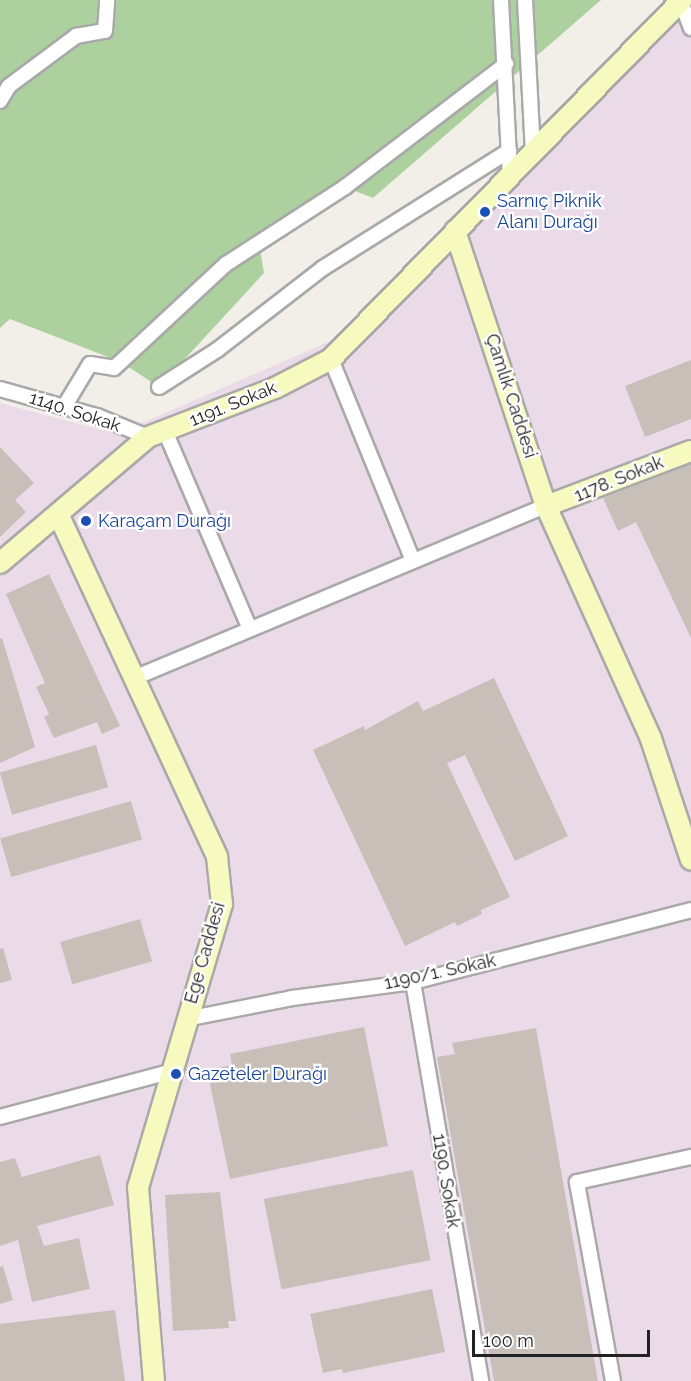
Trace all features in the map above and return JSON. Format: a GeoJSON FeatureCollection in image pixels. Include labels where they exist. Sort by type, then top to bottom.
{"type":"FeatureCollection","features":[{"type":"Feature","properties":{"kind":"street"},"geometry":{"type":"LineString","coordinates":[[0,101],[9,86],[76,36],[105,31],[107,0]]}},
{"type":"Feature","properties":{"kind":"street"},"geometry":{"type":"LineString","coordinates":[[501,0],[510,175]]}},
{"type":"Feature","properties":{"kind":"street"},"geometry":{"type":"LineString","coordinates":[[525,0],[533,151]]}},
{"type":"Feature","properties":{"kind":"street"},"geometry":{"type":"LineString","coordinates":[[455,231],[681,1],[691,28]]}},
{"type":"Feature","properties":{"kind":"street"},"geometry":{"type":"LineString","coordinates":[[64,407],[90,364],[114,368],[226,264],[335,194],[506,64]]}},
{"type":"Feature","properties":{"kind":"street"},"geometry":{"type":"LineString","coordinates":[[159,387],[217,350],[323,268],[509,151]]}},
{"type":"Feature","properties":{"kind":"street","name":"1191. Sokak"},"geometry":{"type":"LineString","coordinates":[[0,563],[157,434],[275,388],[331,359],[455,231]]}},
{"type":"Feature","properties":{"kind":"street","name":"Çamlık Caddesi"},"geometry":{"type":"LineString","coordinates":[[455,231],[546,506],[651,739],[691,860]]}},
{"type":"Feature","properties":{"kind":"street"},"geometry":{"type":"LineString","coordinates":[[331,359],[413,561]]}},
{"type":"Feature","properties":{"kind":"street","name":"1140. Sokak"},"geometry":{"type":"LineString","coordinates":[[0,389],[157,434]]}},
{"type":"Feature","properties":{"kind":"street"},"geometry":{"type":"LineString","coordinates":[[157,434],[250,629]]}},
{"type":"Feature","properties":{"kind":"street","name":"1178. Sokak"},"geometry":{"type":"LineString","coordinates":[[546,506],[691,451]]}},
{"type":"Feature","properties":{"kind":"street"},"geometry":{"type":"LineString","coordinates":[[134,678],[546,506]]}},
{"type":"Feature","properties":{"kind":"street","name":"Ege Caddesi"},"geometry":{"type":"LineString","coordinates":[[59,516],[217,857],[222,904],[169,1072],[138,1187],[154,1381]]}},
{"type":"Feature","properties":{"kind":"street","name":"1190/1. Sokak"},"geometry":{"type":"LineString","coordinates":[[186,1019],[292,998],[413,982],[691,910]]}},
{"type":"Feature","properties":{"kind":"street","name":"1190. Sokak"},"geometry":{"type":"LineString","coordinates":[[413,982],[482,1381]]}},
{"type":"Feature","properties":{"kind":"street"},"geometry":{"type":"LineString","coordinates":[[0,1117],[169,1072]]}},
{"type":"Feature","properties":{"kind":"street"},"geometry":{"type":"LineString","coordinates":[[613,1381],[577,1182],[691,1157]]}},
{"type":"Feature","properties":{"kind":"shaded area"},"geometry":{"type":"Polygon","coordinates":[[[691,0],[691,1381],[0,1381],[0,403],[117,434],[330,341],[691,0]]]}},
{"type":"Feature","properties":{"kind":"green space"},"geometry":{"type":"Polygon","coordinates":[[[0,0],[601,0],[373,198],[345,187],[259,244],[264,273],[159,387],[121,362],[10,319],[0,328],[0,0]]]}},
{"type":"Feature","properties":{"kind":"building"},"geometry":{"type":"Polygon","coordinates":[[[691,360],[691,419],[645,437],[625,386],[691,360]]]}},
{"type":"Feature","properties":{"kind":"building"},"geometry":{"type":"Polygon","coordinates":[[[0,447],[34,483],[15,500],[26,512],[0,537],[0,447]]]}},
{"type":"Feature","properties":{"kind":"building"},"geometry":{"type":"Polygon","coordinates":[[[691,464],[691,638],[636,522],[618,531],[603,498],[691,464]]]}},
{"type":"Feature","properties":{"kind":"building"},"geometry":{"type":"Polygon","coordinates":[[[49,574],[120,726],[102,734],[97,722],[54,738],[44,717],[49,714],[36,687],[45,683],[6,594],[49,574]]]}},
{"type":"Feature","properties":{"kind":"building"},"geometry":{"type":"Polygon","coordinates":[[[2,638],[35,747],[0,763],[0,639],[2,638]]]}},
{"type":"Feature","properties":{"kind":"building"},"geometry":{"type":"Polygon","coordinates":[[[494,678],[568,836],[515,861],[465,755],[447,763],[510,897],[481,910],[482,914],[457,926],[455,922],[405,946],[313,750],[364,726],[365,730],[418,701],[423,711],[494,678]]]}},
{"type":"Feature","properties":{"kind":"building"},"geometry":{"type":"Polygon","coordinates":[[[96,745],[108,787],[12,815],[0,773],[96,745]]]}},
{"type":"Feature","properties":{"kind":"building"},"geometry":{"type":"Polygon","coordinates":[[[131,801],[142,839],[11,877],[0,838],[131,801]]]}},
{"type":"Feature","properties":{"kind":"building"},"geometry":{"type":"Polygon","coordinates":[[[140,919],[152,961],[72,984],[60,942],[140,919]]]}},
{"type":"Feature","properties":{"kind":"building"},"geometry":{"type":"Polygon","coordinates":[[[3,948],[12,980],[0,983],[0,949],[3,948]]]}},
{"type":"Feature","properties":{"kind":"building"},"geometry":{"type":"Polygon","coordinates":[[[364,1027],[388,1146],[230,1179],[207,1070],[232,1065],[230,1054],[364,1027]]]}},
{"type":"Feature","properties":{"kind":"building"},"geometry":{"type":"Polygon","coordinates":[[[536,1028],[598,1381],[494,1381],[437,1057],[455,1054],[452,1043],[536,1028]]]}},
{"type":"Feature","properties":{"kind":"building"},"geometry":{"type":"Polygon","coordinates":[[[100,1155],[114,1205],[37,1226],[44,1246],[79,1238],[90,1289],[32,1302],[18,1240],[0,1246],[0,1162],[15,1158],[22,1177],[100,1155]]]}},
{"type":"Feature","properties":{"kind":"building"},"geometry":{"type":"Polygon","coordinates":[[[413,1170],[431,1260],[281,1289],[264,1199],[413,1170]]]}},
{"type":"Feature","properties":{"kind":"building"},"geometry":{"type":"Polygon","coordinates":[[[220,1192],[236,1321],[228,1321],[229,1328],[173,1331],[165,1195],[220,1192]]]}},
{"type":"Feature","properties":{"kind":"building"},"geometry":{"type":"Polygon","coordinates":[[[3,1266],[13,1300],[0,1304],[0,1267],[3,1266]]]}},
{"type":"Feature","properties":{"kind":"building"},"geometry":{"type":"Polygon","coordinates":[[[432,1289],[445,1352],[343,1373],[342,1369],[323,1373],[310,1314],[432,1289]]]}},
{"type":"Feature","properties":{"kind":"building"},"geometry":{"type":"Polygon","coordinates":[[[115,1310],[125,1381],[0,1381],[0,1324],[115,1310]]]}},
{"type":"Feature","properties":{"kind":"place","name":"Sarnıç Piknik Alanı Durağı"},"geometry":{"type":"Point","coordinates":[485,212]}},
{"type":"Feature","properties":{"kind":"place","name":"Karaçam Durağı"},"geometry":{"type":"Point","coordinates":[86,521]}},
{"type":"Feature","properties":{"kind":"place","name":"Gazeteler Durağı"},"geometry":{"type":"Point","coordinates":[176,1074]}}]}
